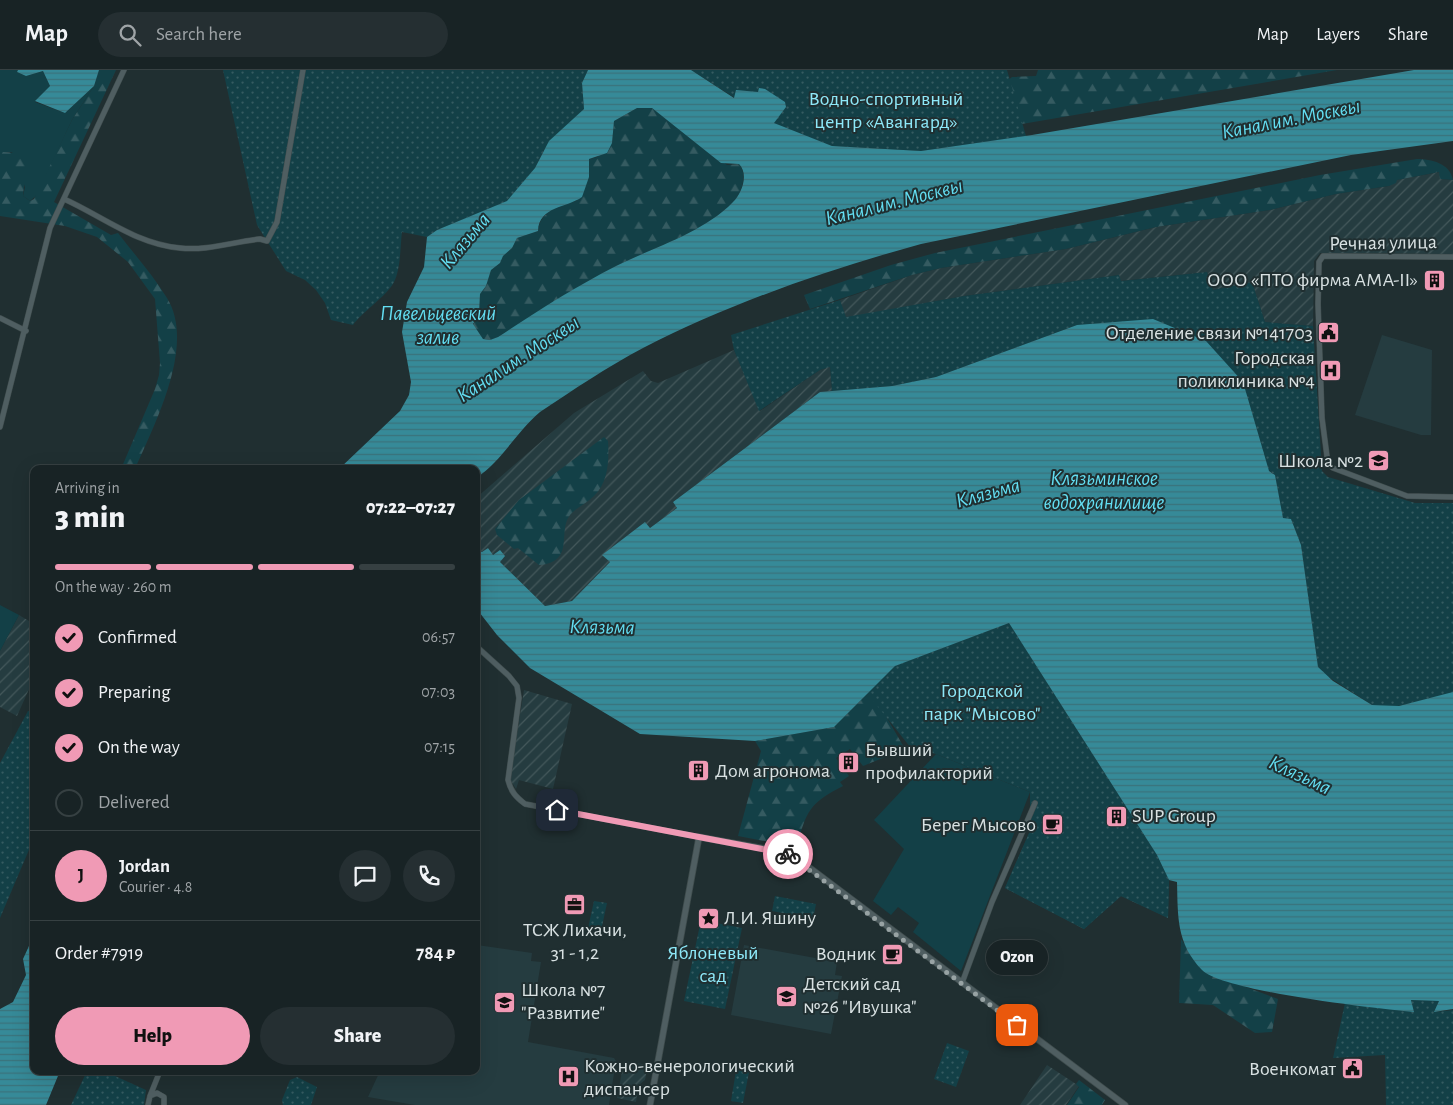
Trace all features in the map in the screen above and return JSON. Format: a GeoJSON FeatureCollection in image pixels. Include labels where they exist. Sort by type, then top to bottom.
{"type":"FeatureCollection","features":[{"type":"Feature","properties":{"kind":"street"},"geometry":{"type":"LineString","coordinates":[[0,427],[26,331],[50,228],[124,70]]}},
{"type":"Feature","properties":{"kind":"street"},"geometry":{"type":"LineString","coordinates":[[64,199],[147,241],[179,248],[212,248],[260,239],[267,240],[277,222],[302,70]]}},
{"type":"Feature","properties":{"kind":"street","name":"Речная улица"},"geometry":{"type":"LineString","coordinates":[[1453,257],[1323,256],[1319,262],[1318,304],[1322,418],[1328,464],[1333,468],[1407,496],[1453,497]]}},
{"type":"Feature","properties":{"kind":"street"},"geometry":{"type":"LineString","coordinates":[[0,318],[26,331]]}},
{"type":"Feature","properties":{"kind":"street"},"geometry":{"type":"LineString","coordinates":[[480,650],[517,686],[519,698],[508,780],[511,791],[525,804],[791,855],[1125,1105]]}},
{"type":"Feature","properties":{"kind":"street"},"geometry":{"type":"LineString","coordinates":[[962,983],[992,902],[1035,804]]}},
{"type":"Feature","properties":{"kind":"street"},"geometry":{"type":"LineString","coordinates":[[650,1105],[699,837]]}},
{"type":"Feature","properties":{"kind":"street"},"geometry":{"type":"LineString","coordinates":[[148,1105],[158,1075]]}},
{"type":"Feature","properties":{"kind":"street"},"geometry":{"type":"LineString","coordinates":[[150,1096],[157,1093],[162,1095],[164,1105]]}},
{"type":"Feature","properties":{"kind":"shaded area"},"geometry":{"type":"Polygon","coordinates":[[[1440,172],[1440,179],[1453,180],[1453,254],[1320,253],[1314,261],[1313,326],[1265,322],[1252,283],[1213,290],[1207,272],[1120,281],[1119,275],[964,296],[845,318],[840,300],[912,275],[941,268],[1066,249],[1156,227],[1270,210],[1336,194],[1389,186],[1396,180],[1440,172]]]}},
{"type":"Feature","properties":{"kind":"shaded area"},"geometry":{"type":"Polygon","coordinates":[[[1382,335],[1432,350],[1431,435],[1421,435],[1355,415],[1382,335]]]}},
{"type":"Feature","properties":{"kind":"shaded area"},"geometry":{"type":"Polygon","coordinates":[[[734,350],[760,411],[820,370],[830,367],[832,391],[820,392],[673,502],[677,508],[650,528],[645,523],[603,555],[610,562],[572,601],[545,606],[499,561],[500,550],[493,555],[480,551],[480,495],[574,413],[643,371],[651,381],[658,383],[734,350]]]}},
{"type":"Feature","properties":{"kind":"shaded area"},"geometry":{"type":"Polygon","coordinates":[[[19,615],[29,621],[30,620],[30,687],[17,716],[0,707],[0,651],[19,615]]]}},
{"type":"Feature","properties":{"kind":"shaded area"},"geometry":{"type":"Polygon","coordinates":[[[524,690],[572,704],[553,789],[519,780],[516,789],[511,781],[524,690]]]}},
{"type":"Feature","properties":{"kind":"shaded area","name":"Школа №7 \"Развитие\""},"geometry":{"type":"Polygon","coordinates":[[[480,945],[532,953],[531,961],[541,962],[528,1042],[614,1058],[616,1061],[609,1105],[415,1105],[368,1097],[378,1075],[480,1075],[480,945]]]}},
{"type":"Feature","properties":{"kind":"shaded area","name":"Детский сад №26 \"Ивушка\""},"geometry":{"type":"Polygon","coordinates":[[[744,945],[837,962],[835,975],[842,976],[831,1034],[731,1015],[744,945]]]}},
{"type":"Feature","properties":{"kind":"shaded area"},"geometry":{"type":"Polygon","coordinates":[[[624,1061],[648,1065],[645,1080],[639,1085],[636,1102],[617,1098],[624,1061]]]}},
{"type":"Feature","properties":{"kind":"shaded area"},"geometry":{"type":"Polygon","coordinates":[[[1047,1065],[1079,1086],[1066,1105],[1020,1105],[1047,1065]]]}},
{"type":"Feature","properties":{"kind":"green space"},"geometry":{"type":"Polygon","coordinates":[[[0,70],[18,70],[17,72],[26,76],[43,71],[50,86],[35,102],[65,113],[94,86],[72,120],[37,195],[30,201],[23,196],[25,187],[12,152],[0,152],[0,70]]]}},
{"type":"Feature","properties":{"kind":"green space"},"geometry":{"type":"Polygon","coordinates":[[[99,70],[116,70],[54,202],[111,235],[118,233],[162,289],[175,317],[177,338],[175,361],[162,407],[137,465],[123,465],[155,389],[159,375],[160,363],[155,299],[128,262],[97,237],[65,226],[0,216],[0,152],[20,155],[25,159],[27,171],[23,196],[30,201],[34,199],[72,120],[94,86],[99,70]]]}},
{"type":"Feature","properties":{"kind":"green space"},"geometry":{"type":"Polygon","coordinates":[[[223,70],[588,70],[582,83],[584,109],[544,150],[535,168],[508,201],[437,230],[427,237],[402,232],[399,264],[394,282],[353,325],[331,320],[325,303],[316,290],[305,280],[286,271],[257,225],[223,70]]]}},
{"type":"Feature","properties":{"kind":"green space","name":"Водно-спортивный центр «Авангард»"},"geometry":{"type":"Polygon","coordinates":[[[691,70],[1007,70],[1026,136],[921,151],[832,146],[779,126],[691,70]]]}},
{"type":"Feature","properties":{"kind":"green space"},"geometry":{"type":"Polygon","coordinates":[[[1038,70],[1337,70],[935,139],[1012,77],[1036,76],[1038,70]]]}},
{"type":"Feature","properties":{"kind":"green space"},"geometry":{"type":"Polygon","coordinates":[[[637,108],[652,108],[727,165],[739,164],[742,168],[743,183],[736,198],[721,213],[693,231],[601,274],[498,337],[490,340],[483,339],[473,325],[479,315],[480,294],[486,286],[491,270],[500,263],[517,238],[538,231],[539,225],[546,214],[563,204],[576,201],[589,177],[589,159],[597,157],[612,143],[614,121],[637,108]]]}},
{"type":"Feature","properties":{"kind":"green space"},"geometry":{"type":"Polygon","coordinates":[[[1417,159],[1439,163],[1448,170],[1453,180],[1440,179],[1439,172],[1397,180],[1396,183],[1389,186],[1336,194],[1270,210],[1156,227],[1066,249],[941,268],[912,275],[810,309],[804,295],[891,265],[935,253],[1320,175],[1417,159]]]}},
{"type":"Feature","properties":{"kind":"green space"},"geometry":{"type":"Polygon","coordinates":[[[1207,272],[1213,290],[1252,282],[1265,322],[1313,326],[1322,471],[1328,477],[1415,503],[1453,503],[1453,693],[1394,707],[1372,705],[1324,674],[1318,667],[1301,545],[1291,519],[1283,519],[1275,475],[1077,325],[936,377],[892,386],[832,391],[830,367],[820,370],[759,411],[734,350],[731,335],[840,300],[846,317],[964,296],[1119,275],[1121,281],[1207,272]]]}},
{"type":"Feature","properties":{"kind":"green space"},"geometry":{"type":"Polygon","coordinates":[[[604,437],[608,441],[608,463],[603,484],[594,496],[570,515],[566,522],[564,545],[558,558],[550,563],[539,565],[518,548],[514,549],[497,535],[495,529],[519,500],[604,437]]]}},
{"type":"Feature","properties":{"kind":"green space"},"geometry":{"type":"Polygon","coordinates":[[[0,605],[19,615],[0,651],[0,605]]]}},
{"type":"Feature","properties":{"kind":"green space"},"geometry":{"type":"Polygon","coordinates":[[[1009,623],[1157,855],[1169,880],[1168,918],[1121,896],[1084,929],[1005,888],[1030,831],[1067,846],[1083,833],[1099,810],[1099,791],[1002,658],[990,651],[959,648],[898,673],[876,699],[905,749],[863,766],[850,749],[836,758],[849,776],[840,782],[843,786],[825,796],[813,806],[805,820],[799,839],[790,840],[785,845],[738,836],[761,751],[755,741],[834,727],[895,666],[1009,623]]]}},
{"type":"Feature","properties":{"kind":"green space","name":"Городской парк \"Мысово\""},"geometry":{"type":"Polygon","coordinates":[[[1009,623],[1157,855],[1169,880],[1168,918],[1121,896],[1084,929],[1005,888],[1030,831],[1030,792],[936,754],[911,748],[867,693],[895,666],[1009,623]]]}},
{"type":"Feature","properties":{"kind":"green space"},"geometry":{"type":"Polygon","coordinates":[[[28,711],[30,711],[30,847],[0,918],[0,763],[28,711]]]}},
{"type":"Feature","properties":{"kind":"green space"},"geometry":{"type":"Polygon","coordinates":[[[936,754],[1030,792],[961,971],[913,932],[919,923],[898,907],[891,915],[873,901],[904,849],[874,820],[936,754]]]}},
{"type":"Feature","properties":{"kind":"green space"},"geometry":{"type":"Polygon","coordinates":[[[775,896],[816,904],[813,919],[772,911],[775,896]]]}},
{"type":"Feature","properties":{"kind":"green space"},"geometry":{"type":"Polygon","coordinates":[[[594,901],[607,903],[601,931],[588,928],[594,901]]]}},
{"type":"Feature","properties":{"kind":"green space","name":"Яблоневый сад"},"geometry":{"type":"Polygon","coordinates":[[[701,920],[742,928],[725,1009],[684,1001],[701,920]]]}},
{"type":"Feature","properties":{"kind":"green space"},"geometry":{"type":"Polygon","coordinates":[[[1181,939],[1203,971],[1278,999],[1272,1032],[1255,1033],[1213,1005],[1179,1003],[1181,939]]]}},
{"type":"Feature","properties":{"kind":"green space"},"geometry":{"type":"Polygon","coordinates":[[[1411,1000],[1439,1001],[1435,1012],[1453,1010],[1453,1105],[1386,1105],[1385,1055],[1333,1058],[1345,1003],[1413,1011],[1411,1000]]]}},
{"type":"Feature","properties":{"kind":"green space"},"geometry":{"type":"Polygon","coordinates":[[[947,1043],[969,1051],[956,1087],[934,1079],[947,1043]]]}},
{"type":"Feature","properties":{"kind":"green space"},"geometry":{"type":"Polygon","coordinates":[[[737,1065],[750,1067],[743,1103],[731,1101],[737,1065]]]}},
{"type":"Feature","properties":{"kind":"green space"},"geometry":{"type":"Polygon","coordinates":[[[85,1075],[113,1075],[146,1090],[144,1105],[71,1105],[85,1075]]]}},
{"type":"Feature","properties":{"kind":"green space"},"geometry":{"type":"Polygon","coordinates":[[[297,1077],[317,1087],[311,1105],[283,1105],[282,1100],[290,1080],[297,1077]]]}},
{"type":"Feature","properties":{"kind":"green space"},"geometry":{"type":"Polygon","coordinates":[[[1079,1080],[1105,1100],[1102,1105],[1067,1105],[1079,1087],[1076,1084],[1079,1080]]]}},
{"type":"Feature","properties":{"kind":"water"},"geometry":{"type":"Polygon","coordinates":[[[18,70],[99,70],[94,86],[65,113],[35,101],[50,86],[43,71],[26,76],[17,72],[18,70]]]}},
{"type":"Feature","properties":{"kind":"water"},"geometry":{"type":"Polygon","coordinates":[[[588,70],[691,70],[734,98],[736,90],[758,92],[759,88],[765,89],[785,102],[786,107],[774,123],[832,146],[921,151],[1032,135],[1414,70],[1453,70],[1453,141],[1351,155],[921,244],[885,254],[814,276],[745,302],[710,316],[630,355],[540,412],[494,463],[480,475],[480,465],[343,465],[400,411],[409,395],[411,382],[402,332],[407,302],[424,267],[427,237],[437,230],[507,201],[535,168],[549,141],[584,109],[582,83],[588,70]],[[637,108],[614,121],[612,143],[607,153],[589,159],[589,177],[582,197],[548,212],[543,217],[538,231],[517,238],[500,263],[491,270],[486,286],[480,294],[479,315],[473,324],[483,339],[490,340],[498,337],[601,274],[693,231],[721,213],[736,198],[743,183],[744,173],[739,164],[721,163],[652,108],[637,108]]]}},
{"type":"Feature","properties":{"kind":"water","name":"Клязьминское водохранилище"},"geometry":{"type":"Polygon","coordinates":[[[1153,319],[1206,341],[1243,382],[1269,471],[1275,475],[1283,518],[1291,519],[1301,545],[1318,667],[1333,681],[1372,705],[1399,706],[1453,692],[1453,1009],[1434,1012],[1439,1001],[1411,1000],[1414,1012],[1302,998],[1238,985],[1215,978],[1202,970],[1187,950],[1180,929],[1177,882],[1169,880],[1157,855],[1009,623],[895,666],[834,727],[755,741],[640,734],[530,668],[497,635],[480,613],[480,551],[482,552],[488,548],[493,555],[500,550],[505,556],[500,562],[545,606],[572,601],[610,562],[602,555],[645,522],[650,528],[677,508],[673,502],[820,392],[892,386],[936,377],[1077,325],[1153,319]]]}},
{"type":"Feature","properties":{"kind":"water"},"geometry":{"type":"Polygon","coordinates":[[[30,944],[30,1075],[58,1075],[46,1105],[0,1105],[0,1009],[13,1002],[26,975],[23,959],[30,944]]]}},
{"type":"Feature","properties":{"kind":"way so far"},"geometry":{"type":"LineString","coordinates":[[788,854],[798,859],[894,934],[1017,1025]]}},
{"type":"Feature","properties":{"kind":"place","name":"ООО «ПТО фирма АМА-II»"},"geometry":{"type":"Point","coordinates":[1434,280]}},
{"type":"Feature","properties":{"kind":"place","name":"Отделение связи №141703"},"geometry":{"type":"Point","coordinates":[1329,333]}},
{"type":"Feature","properties":{"kind":"place","name":"Городская поликлиника №4"},"geometry":{"type":"Point","coordinates":[1331,370]}},
{"type":"Feature","properties":{"kind":"place","name":"Школа №2"},"geometry":{"type":"Point","coordinates":[1379,461]}},
{"type":"Feature","properties":{"kind":"place","name":"Бывший профилакторий"},"geometry":{"type":"Point","coordinates":[849,762]}},
{"type":"Feature","properties":{"kind":"place","name":"Дом агронома"},"geometry":{"type":"Point","coordinates":[699,771]}},
{"type":"Feature","properties":{"kind":"place","name":"SUP Group"},"geometry":{"type":"Point","coordinates":[1116,816]}},
{"type":"Feature","properties":{"kind":"place","name":"Берег Мысово"},"geometry":{"type":"Point","coordinates":[1052,825]}},
{"type":"Feature","properties":{"kind":"place","name":"ТСЖ Лихачи, 31 - 1,2"},"geometry":{"type":"Point","coordinates":[575,904]}},
{"type":"Feature","properties":{"kind":"place","name":"Л.И. Яшину"},"geometry":{"type":"Point","coordinates":[708,918]}},
{"type":"Feature","properties":{"kind":"place","name":"Водник"},"geometry":{"type":"Point","coordinates":[892,954]}},
{"type":"Feature","properties":{"kind":"place","name":"Детский сад №26 \"Ивушка\""},"geometry":{"type":"Point","coordinates":[787,996]}},
{"type":"Feature","properties":{"kind":"place","name":"Школа №7 \"Развитие\""},"geometry":{"type":"Point","coordinates":[505,1002]}},
{"type":"Feature","properties":{"kind":"place","name":"Ozon"},"geometry":{"type":"Point","coordinates":[1017,1025]}},
{"type":"Feature","properties":{"kind":"place","name":"Военкомат"},"geometry":{"type":"Point","coordinates":[1352,1069]}},
{"type":"Feature","properties":{"kind":"place","name":"Кожно-венерологический диспансер"},"geometry":{"type":"Point","coordinates":[568,1077]}},
{"type":"Feature","properties":{"kind":"route"},"geometry":{"type":"LineString","coordinates":[[557,810],[788,854]]}},
{"type":"Feature","properties":{"kind":"water label","name":"Канал им. Москвы"},"geometry":{"type":"Point","coordinates":[1291,119]}},
{"type":"Feature","properties":{"kind":"water label","name":"Канал им. Москвы"},"geometry":{"type":"Point","coordinates":[894,202]}},
{"type":"Feature","properties":{"kind":"water label","name":"Клязьма"},"geometry":{"type":"Point","coordinates":[465,241]}},
{"type":"Feature","properties":{"kind":"water label","name":"Павельцевский залив"},"geometry":{"type":"Point","coordinates":[438,325]}},
{"type":"Feature","properties":{"kind":"water label","name":"Канал им. Москвы"},"geometry":{"type":"Point","coordinates":[518,359]}},
{"type":"Feature","properties":{"kind":"water label","name":"Клязьма"},"geometry":{"type":"Point","coordinates":[988,493]}},
{"type":"Feature","properties":{"kind":"water label","name":"Клязьма"},"geometry":{"type":"Point","coordinates":[602,627]}},
{"type":"Feature","properties":{"kind":"water label","name":"Клязьма"},"geometry":{"type":"Point","coordinates":[1300,775]}}]}
